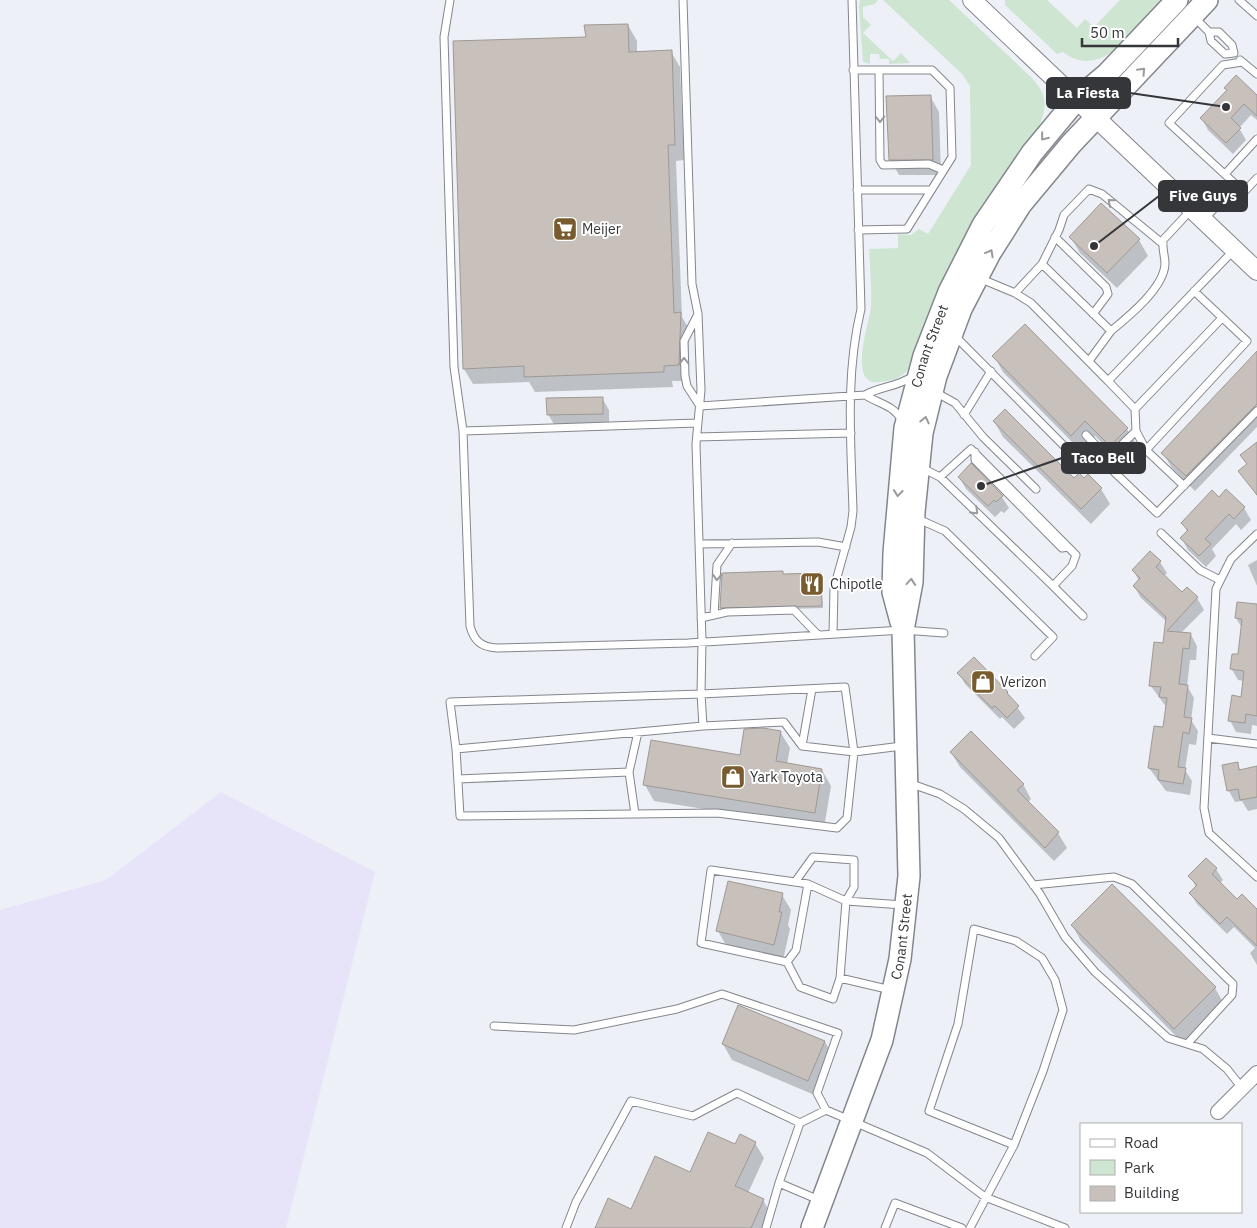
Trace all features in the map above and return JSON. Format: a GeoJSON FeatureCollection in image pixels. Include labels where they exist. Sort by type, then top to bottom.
{"type":"FeatureCollection","features":[{"type":"Feature","properties":{"kind":"main road","name":"Conant Street"},"geometry":{"type":"LineString","coordinates":[[903,630],[893,592],[894,526],[904,436],[919,370],[940,313],[980,231],[1021,166],[1076,100],[1107,74],[1177,0]]}},
{"type":"Feature","properties":{"kind":"main road","name":"Conant Street"},"geometry":{"type":"LineString","coordinates":[[812,1228],[882,1040],[900,959],[909,876],[903,630],[912,582],[914,517],[922,433],[932,391],[951,333],[977,278],[1020,204],[1071,144],[1200,8]]}},
{"type":"Feature","properties":{"kind":"street"},"geometry":{"type":"LineString","coordinates":[[976,1],[1076,100],[1257,271]]}},
{"type":"Feature","properties":{"kind":"street"},"geometry":{"type":"LineString","coordinates":[[1218,1112],[1257,1073]]}},
{"type":"Feature","properties":{"kind":"lane"},"geometry":{"type":"LineString","coordinates":[[450,0],[444,37],[454,367],[463,431],[470,626],[472,636],[480,644],[497,648],[702,641],[903,630],[944,632]]}},
{"type":"Feature","properties":{"kind":"lane"},"geometry":{"type":"LineString","coordinates":[[683,0],[692,284],[698,314],[700,406],[696,437],[702,641],[700,694],[703,726]]}},
{"type":"Feature","properties":{"kind":"lane"},"geometry":{"type":"LineString","coordinates":[[833,634],[834,588],[846,547],[853,511],[851,395],[854,342],[861,309],[852,0]]}},
{"type":"Feature","properties":{"kind":"lane"},"geometry":{"type":"LineString","coordinates":[[1239,0],[1257,16]]}},
{"type":"Feature","properties":{"kind":"lane"},"geometry":{"type":"LineString","coordinates":[[1200,8],[1211,41],[1226,54],[1234,53]]}},
{"type":"Feature","properties":{"kind":"lane"},"geometry":{"type":"LineString","coordinates":[[1209,32],[1219,32],[1232,45],[1234,53],[1242,62],[1257,74]]}},
{"type":"Feature","properties":{"kind":"lane"},"geometry":{"type":"LineString","coordinates":[[1242,62],[1223,65],[1169,123],[1244,192],[1257,178]]}},
{"type":"Feature","properties":{"kind":"lane"},"geometry":{"type":"LineString","coordinates":[[853,70],[932,70],[950,88],[952,157],[907,229],[858,230]]}},
{"type":"Feature","properties":{"kind":"lane"},"geometry":{"type":"LineString","coordinates":[[879,70],[880,160],[884,165],[929,164],[943,170]]}},
{"type":"Feature","properties":{"kind":"lane"},"geometry":{"type":"LineString","coordinates":[[1225,174],[1257,139]]}},
{"type":"Feature","properties":{"kind":"lane"},"geometry":{"type":"LineString","coordinates":[[1089,361],[1111,331],[1140,306],[1161,276],[1165,265],[1163,240],[1237,185]]}},
{"type":"Feature","properties":{"kind":"lane"},"geometry":{"type":"LineString","coordinates":[[1015,293],[1042,264],[1056,237],[1064,215],[1089,189],[1102,194],[1163,244]]}},
{"type":"Feature","properties":{"kind":"lane"},"geometry":{"type":"LineString","coordinates":[[857,190],[930,190]]}},
{"type":"Feature","properties":{"kind":"lane"},"geometry":{"type":"LineString","coordinates":[[1056,237],[1106,287],[1108,294],[1093,314]]}},
{"type":"Feature","properties":{"kind":"lane"},"geometry":{"type":"LineString","coordinates":[[1108,381],[1234,250]]}},
{"type":"Feature","properties":{"kind":"lane"},"geometry":{"type":"LineString","coordinates":[[1042,264],[1111,331]]}},
{"type":"Feature","properties":{"kind":"lane"},"geometry":{"type":"LineString","coordinates":[[977,278],[1015,293],[1031,303],[1089,361],[1135,409],[1136,431],[1146,450],[1184,486]]}},
{"type":"Feature","properties":{"kind":"lane"},"geometry":{"type":"LineString","coordinates":[[1146,450],[1247,342],[1194,291]]}},
{"type":"Feature","properties":{"kind":"lane"},"geometry":{"type":"LineString","coordinates":[[698,314],[684,341],[687,386],[700,406]]}},
{"type":"Feature","properties":{"kind":"lane"},"geometry":{"type":"LineString","coordinates":[[1135,409],[1222,318]]}},
{"type":"Feature","properties":{"kind":"lane"},"geometry":{"type":"LineString","coordinates":[[951,333],[1075,457]]}},
{"type":"Feature","properties":{"kind":"lane"},"geometry":{"type":"LineString","coordinates":[[865,395],[877,388],[904,382],[919,370]]}},
{"type":"Feature","properties":{"kind":"lane"},"geometry":{"type":"LineString","coordinates":[[964,415],[991,371]]}},
{"type":"Feature","properties":{"kind":"lane"},"geometry":{"type":"LineString","coordinates":[[932,391],[955,403],[983,437],[1036,489]]}},
{"type":"Feature","properties":{"kind":"lane"},"geometry":{"type":"LineString","coordinates":[[700,406],[865,395],[896,411],[904,436]]}},
{"type":"Feature","properties":{"kind":"lane"},"geometry":{"type":"LineString","coordinates":[[1086,435],[1108,458],[1110,469],[1157,513],[1257,411]]}},
{"type":"Feature","properties":{"kind":"lane"},"geometry":{"type":"LineString","coordinates":[[463,431],[698,423]]}},
{"type":"Feature","properties":{"kind":"lane"},"geometry":{"type":"LineString","coordinates":[[1108,458],[1136,431]]}},
{"type":"Feature","properties":{"kind":"lane"},"geometry":{"type":"LineString","coordinates":[[696,437],[851,433]]}},
{"type":"Feature","properties":{"kind":"lane"},"geometry":{"type":"LineString","coordinates":[[940,477],[971,448],[1076,555],[1072,566],[1053,586]]}},
{"type":"Feature","properties":{"kind":"lane"},"geometry":{"type":"LineString","coordinates":[[919,467],[940,477],[1083,616]]}},
{"type":"Feature","properties":{"kind":"lane"},"geometry":{"type":"LineString","coordinates":[[914,517],[945,531],[1053,637],[1035,656]]}},
{"type":"Feature","properties":{"kind":"lane"},"geometry":{"type":"LineString","coordinates":[[1161,532],[1200,570],[1220,580]]}},
{"type":"Feature","properties":{"kind":"lane"},"geometry":{"type":"LineString","coordinates":[[1257,534],[1231,559],[1216,589],[1204,808],[1209,833],[1257,878]]}},
{"type":"Feature","properties":{"kind":"lane"},"geometry":{"type":"LineString","coordinates":[[699,544],[818,542],[846,547]]}},
{"type":"Feature","properties":{"kind":"lane"},"geometry":{"type":"LineString","coordinates":[[714,615],[718,566],[732,543]]}},
{"type":"Feature","properties":{"kind":"lane"},"geometry":{"type":"LineString","coordinates":[[701,618],[727,612],[794,610],[818,635]]}},
{"type":"Feature","properties":{"kind":"lane"},"geometry":{"type":"LineString","coordinates":[[845,687],[854,752],[847,818],[837,828],[717,813],[460,816],[456,749],[450,702],[812,689],[845,687]]}},
{"type":"Feature","properties":{"kind":"lane"},"geometry":{"type":"LineString","coordinates":[[802,746],[812,689]]}},
{"type":"Feature","properties":{"kind":"lane"},"geometry":{"type":"LineString","coordinates":[[456,749],[703,726],[784,722],[802,746],[854,752],[905,745]]}},
{"type":"Feature","properties":{"kind":"lane"},"geometry":{"type":"LineString","coordinates":[[634,814],[629,772],[638,732]]}},
{"type":"Feature","properties":{"kind":"lane"},"geometry":{"type":"LineString","coordinates":[[1208,738],[1257,744]]}},
{"type":"Feature","properties":{"kind":"lane"},"geometry":{"type":"LineString","coordinates":[[458,779],[629,772]]}},
{"type":"Feature","properties":{"kind":"lane"},"geometry":{"type":"LineString","coordinates":[[906,782],[940,794],[999,838],[1033,885],[1066,937],[1095,972],[1168,1038],[1203,1049],[1221,1064],[1242,1088]]}},
{"type":"Feature","properties":{"kind":"lane"},"geometry":{"type":"LineString","coordinates":[[787,962],[800,987],[832,999],[840,978],[846,901],[854,887],[854,860],[814,857],[795,882]]}},
{"type":"Feature","properties":{"kind":"lane"},"geometry":{"type":"LineString","coordinates":[[787,962],[700,943],[711,870],[808,884],[846,901],[906,905]]}},
{"type":"Feature","properties":{"kind":"lane"},"geometry":{"type":"LineString","coordinates":[[1033,885],[1114,877],[1132,884],[1219,970],[1232,984],[1232,995],[1188,1043]]}},
{"type":"Feature","properties":{"kind":"lane"},"geometry":{"type":"LineString","coordinates":[[787,962],[796,950],[808,884]]}},
{"type":"Feature","properties":{"kind":"lane"},"geometry":{"type":"LineString","coordinates":[[970,1228],[1014,1145],[1043,1071],[1063,1010],[1055,980],[1042,958],[1016,941],[974,929],[958,1024],[929,1112],[1014,1145]]}},
{"type":"Feature","properties":{"kind":"lane"},"geometry":{"type":"LineString","coordinates":[[840,978],[894,991]]}},
{"type":"Feature","properties":{"kind":"lane"},"geometry":{"type":"LineString","coordinates":[[494,1026],[574,1030],[677,1009],[722,994],[838,1033],[818,1092],[826,1110],[927,1153],[986,1197],[1063,1228]]}},
{"type":"Feature","properties":{"kind":"lane"},"geometry":{"type":"LineString","coordinates":[[566,1228],[576,1202],[631,1101],[693,1116],[737,1094],[800,1123]]}},
{"type":"Feature","properties":{"kind":"lane"},"geometry":{"type":"LineString","coordinates":[[766,1228],[800,1123],[826,1110]]}},
{"type":"Feature","properties":{"kind":"lane"},"geometry":{"type":"LineString","coordinates":[[779,1183],[822,1201]]}},
{"type":"Feature","properties":{"kind":"lane"},"geometry":{"type":"LineString","coordinates":[[885,1228],[895,1203],[962,1228]]}},
{"type":"Feature","properties":{"kind":"shaded area"},"geometry":{"type":"Polygon","coordinates":[[[221,792],[375,872],[286,1228],[0,1228],[0,910],[106,880],[221,792]]]}},
{"type":"Feature","properties":{"kind":"green space"},"geometry":{"type":"Polygon","coordinates":[[[860,0],[878,0],[875,4],[863,7],[863,17],[871,25],[863,33],[893,61],[901,53],[910,63],[889,64],[889,59],[880,59],[879,54],[870,54],[870,64],[863,62],[860,0]]]}},
{"type":"Feature","properties":{"kind":"green space"},"geometry":{"type":"Polygon","coordinates":[[[883,0],[949,0],[1032,78],[1042,93],[1045,107],[1034,137],[908,370],[892,380],[880,382],[870,381],[864,374],[862,364],[864,338],[871,306],[869,249],[898,248],[898,234],[911,235],[919,229],[928,234],[971,165],[970,86],[962,74],[883,0]]]}},
{"type":"Feature","properties":{"kind":"green space"},"geometry":{"type":"Polygon","coordinates":[[[1005,0],[1047,0],[1077,28],[1085,19],[1094,27],[1120,0],[1163,0],[1131,36],[1105,56],[1092,61],[1077,60],[1063,52],[1057,54],[1005,5],[1005,0]]]}},
{"type":"Feature","properties":{"kind":"building","name":"Meijer"},"geometry":{"type":"Polygon","coordinates":[[[628,24],[629,52],[672,50],[675,145],[668,145],[674,313],[681,312],[679,365],[664,366],[664,372],[524,377],[524,366],[463,369],[453,41],[586,37],[584,25],[628,24]]]}},
{"type":"Feature","properties":{"kind":"building"},"geometry":{"type":"Polygon","coordinates":[[[1236,75],[1257,95],[1257,116],[1244,104],[1231,118],[1241,128],[1226,143],[1200,118],[1227,90],[1224,88],[1236,75]]]}},
{"type":"Feature","properties":{"kind":"building"},"geometry":{"type":"Polygon","coordinates":[[[931,95],[933,160],[889,160],[886,96],[931,95]]]}},
{"type":"Feature","properties":{"kind":"building"},"geometry":{"type":"Polygon","coordinates":[[[1101,203],[1140,239],[1107,273],[1069,237],[1101,203]]]}},
{"type":"Feature","properties":{"kind":"building"},"geometry":{"type":"Polygon","coordinates":[[[1025,324],[1128,428],[1110,446],[1085,421],[1071,436],[992,356],[1025,324]]]}},
{"type":"Feature","properties":{"kind":"building"},"geometry":{"type":"Polygon","coordinates":[[[1257,351],[1257,404],[1186,476],[1161,453],[1257,351]]]}},
{"type":"Feature","properties":{"kind":"building"},"geometry":{"type":"Polygon","coordinates":[[[603,397],[603,414],[547,415],[546,398],[603,397]]]}},
{"type":"Feature","properties":{"kind":"building"},"geometry":{"type":"Polygon","coordinates":[[[1005,409],[1074,478],[1079,473],[1084,478],[1088,474],[1102,488],[1081,509],[993,421],[1005,409]]]}},
{"type":"Feature","properties":{"kind":"building"},"geometry":{"type":"Polygon","coordinates":[[[1257,442],[1257,495],[1238,471],[1247,464],[1240,455],[1257,442]]]}},
{"type":"Feature","properties":{"kind":"building"},"geometry":{"type":"Polygon","coordinates":[[[971,463],[1003,496],[996,502],[994,500],[988,506],[958,477],[971,463]]]}},
{"type":"Feature","properties":{"kind":"building"},"geometry":{"type":"Polygon","coordinates":[[[1226,489],[1245,507],[1234,519],[1229,514],[1205,539],[1211,544],[1199,556],[1180,538],[1188,530],[1181,523],[1212,490],[1219,497],[1226,489]]]}},
{"type":"Feature","properties":{"kind":"building"},"geometry":{"type":"Polygon","coordinates":[[[1150,551],[1161,561],[1156,567],[1182,592],[1187,587],[1198,597],[1167,631],[1191,633],[1189,649],[1183,648],[1179,684],[1188,685],[1184,717],[1192,718],[1189,734],[1183,732],[1178,767],[1186,768],[1183,784],[1158,780],[1159,770],[1148,768],[1154,726],[1163,727],[1167,698],[1159,697],[1161,687],[1149,686],[1154,642],[1163,643],[1166,617],[1133,586],[1140,578],[1132,570],[1150,551]]]}},
{"type":"Feature","properties":{"kind":"building"},"geometry":{"type":"Polygon","coordinates":[[[783,571],[783,574],[821,573],[822,606],[720,608],[722,573],[783,571]]]}},
{"type":"Feature","properties":{"kind":"building"},"geometry":{"type":"Polygon","coordinates":[[[1237,602],[1257,604],[1257,716],[1246,714],[1245,723],[1228,721],[1232,695],[1241,697],[1244,671],[1230,669],[1232,654],[1238,654],[1242,619],[1235,618],[1237,602]]]}},
{"type":"Feature","properties":{"kind":"building","name":"Verizon"},"geometry":{"type":"Polygon","coordinates":[[[974,657],[1019,706],[1007,718],[995,706],[992,708],[957,673],[974,657]]]}},
{"type":"Feature","properties":{"kind":"building","name":"Yark Toyota"},"geometry":{"type":"Polygon","coordinates":[[[763,728],[781,731],[776,761],[822,769],[815,813],[643,785],[651,740],[740,755],[744,729],[763,728]]]}},
{"type":"Feature","properties":{"kind":"building"},"geometry":{"type":"Polygon","coordinates":[[[971,731],[1024,784],[1017,790],[1059,832],[1045,848],[950,752],[971,731]]]}},
{"type":"Feature","properties":{"kind":"building"},"geometry":{"type":"Polygon","coordinates":[[[1238,762],[1239,770],[1257,766],[1257,797],[1240,800],[1238,789],[1227,791],[1222,765],[1238,762]]]}},
{"type":"Feature","properties":{"kind":"building"},"geometry":{"type":"Polygon","coordinates":[[[1206,858],[1217,868],[1212,874],[1237,899],[1242,894],[1257,909],[1257,946],[1227,917],[1220,924],[1189,893],[1197,885],[1188,876],[1206,858]]]}},
{"type":"Feature","properties":{"kind":"building"},"geometry":{"type":"Polygon","coordinates":[[[728,881],[783,893],[779,912],[782,912],[774,945],[716,931],[728,881]]]}},
{"type":"Feature","properties":{"kind":"building"},"geometry":{"type":"Polygon","coordinates":[[[1112,884],[1216,987],[1174,1029],[1071,925],[1112,884]]]}},
{"type":"Feature","properties":{"kind":"building"},"geometry":{"type":"Polygon","coordinates":[[[738,1005],[825,1041],[808,1081],[722,1044],[738,1005]]]}},
{"type":"Feature","properties":{"kind":"building"},"geometry":{"type":"Polygon","coordinates":[[[708,1132],[735,1144],[740,1134],[756,1142],[735,1186],[764,1199],[751,1228],[595,1228],[608,1198],[631,1209],[655,1156],[690,1172],[708,1132]]]}},
{"type":"Feature","properties":{"kind":"place","name":"La Fiesta"},"geometry":{"type":"Point","coordinates":[1226,107]}},
{"type":"Feature","properties":{"kind":"place","name":"Meijer"},"geometry":{"type":"Point","coordinates":[565,229]}},
{"type":"Feature","properties":{"kind":"place","name":"Five Guys"},"geometry":{"type":"Point","coordinates":[1094,246]}},
{"type":"Feature","properties":{"kind":"place","name":"Taco Bell"},"geometry":{"type":"Point","coordinates":[981,486]}},
{"type":"Feature","properties":{"kind":"place","name":"Chipotle"},"geometry":{"type":"Point","coordinates":[812,584]}},
{"type":"Feature","properties":{"kind":"place","name":"Verizon"},"geometry":{"type":"Point","coordinates":[983,682]}},
{"type":"Feature","properties":{"kind":"place","name":"Yark Toyota"},"geometry":{"type":"Point","coordinates":[733,777]}}]}
